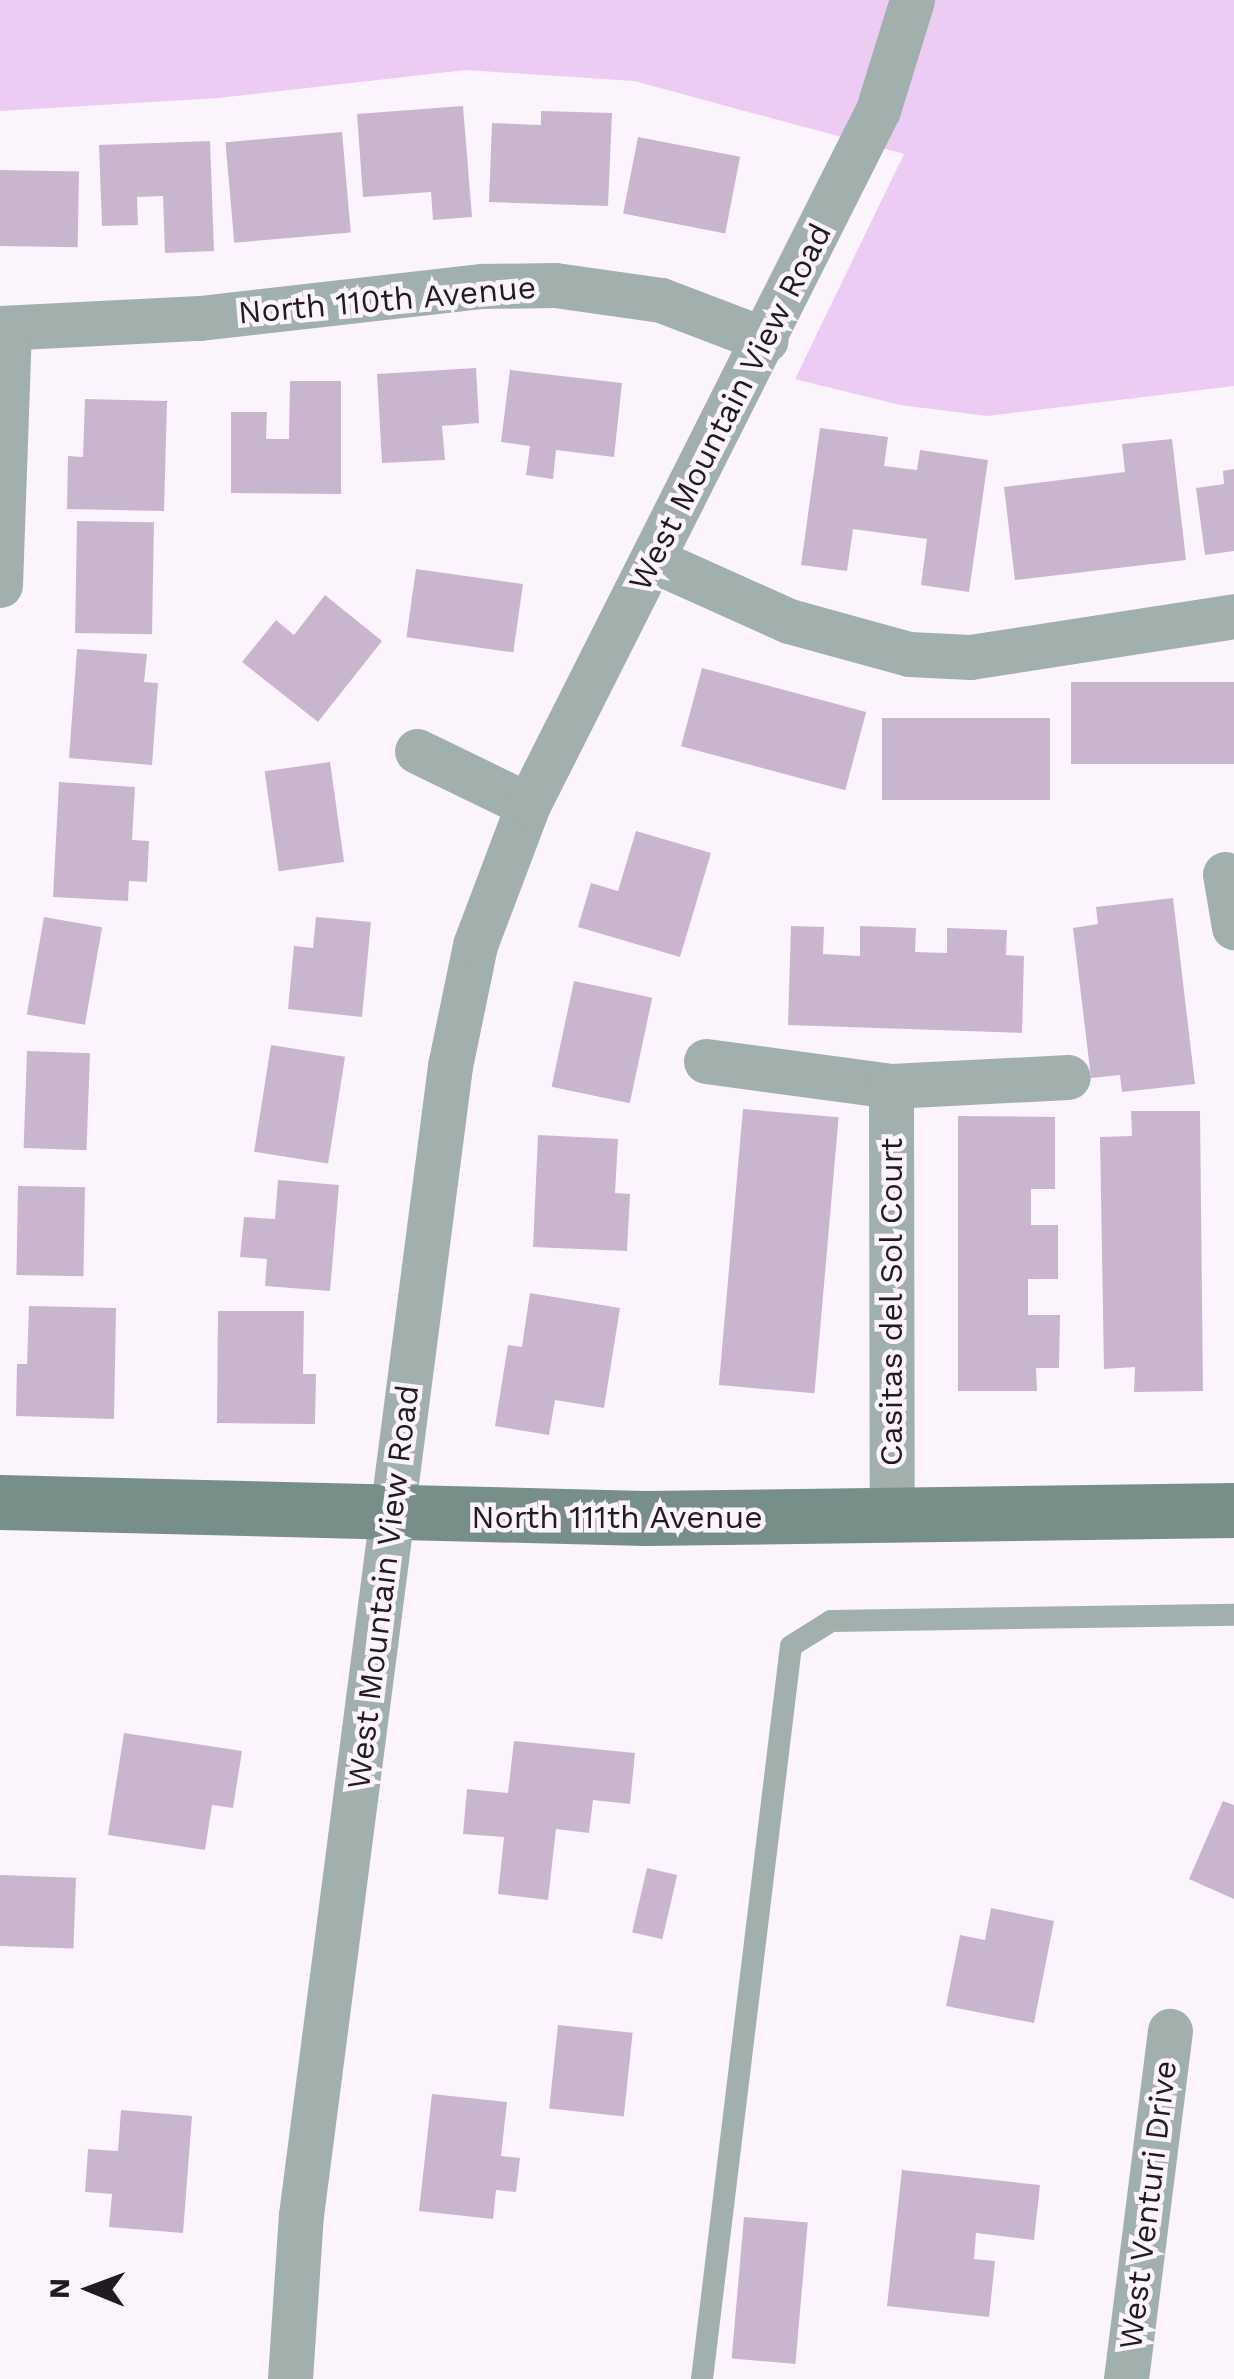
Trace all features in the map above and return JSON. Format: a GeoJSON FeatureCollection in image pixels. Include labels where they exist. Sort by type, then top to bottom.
{"type":"FeatureCollection","features":[{"type":"Feature","properties":{"kind":"street","name":"West Mountain View Road"},"geometry":{"type":"LineString","coordinates":[[290,2379],[301,2215],[456,1033],[475,944],[528,805],[766,340],[878,110],[912,0]]}},
{"type":"Feature","properties":{"kind":"street","name":"North 110th Avenue"},"geometry":{"type":"LineString","coordinates":[[5,328],[555,285],[661,300],[766,340]]}},
{"type":"Feature","properties":{"kind":"street"},"geometry":{"type":"LineString","coordinates":[[0,585],[5,328]]}},
{"type":"Feature","properties":{"kind":"street"},"geometry":{"type":"LineString","coordinates":[[653,560],[789,621],[909,654],[970,656],[1234,616]]}},
{"type":"Feature","properties":{"kind":"street"},"geometry":{"type":"LineString","coordinates":[[417,751],[528,805]]}},
{"type":"Feature","properties":{"kind":"street"},"geometry":{"type":"LineString","coordinates":[[1225,874],[1234,927]]}},
{"type":"Feature","properties":{"kind":"street"},"geometry":{"type":"LineString","coordinates":[[706,1061],[891,1086],[1068,1077]]}},
{"type":"Feature","properties":{"kind":"street","name":"Casitas del Sol Court"},"geometry":{"type":"LineString","coordinates":[[891,1086],[892,1517]]}},
{"type":"Feature","properties":{"kind":"street","name":"North 111th Avenue"},"geometry":{"type":"LineString","coordinates":[[0,1502],[392,1516],[892,1517],[1234,1510]]}},
{"type":"Feature","properties":{"kind":"street","name":"West Venturi Drive"},"geometry":{"type":"LineString","coordinates":[[1126,2379],[1170,2031]]}},
{"type":"Feature","properties":{"kind":"lane"},"geometry":{"type":"LineString","coordinates":[[702,2379],[791,1646],[830,1621],[1234,1615]]}},
{"type":"Feature","properties":{"kind":"shaded area"},"geometry":{"type":"Polygon","coordinates":[[[0,0],[1234,0],[1234,386],[987,416],[900,405],[795,379],[904,154],[634,81],[466,70],[219,98],[0,111],[0,0]]]}},
{"type":"Feature","properties":{"kind":"building"},"geometry":{"type":"Polygon","coordinates":[[[463,106],[472,217],[433,220],[431,192],[363,197],[357,114],[463,106]]]}},
{"type":"Feature","properties":{"kind":"building"},"geometry":{"type":"Polygon","coordinates":[[[541,111],[612,113],[608,206],[489,202],[492,123],[541,125],[541,111]]]}},
{"type":"Feature","properties":{"kind":"building"},"geometry":{"type":"Polygon","coordinates":[[[342,132],[351,233],[234,243],[225,142],[342,132]]]}},
{"type":"Feature","properties":{"kind":"building"},"geometry":{"type":"Polygon","coordinates":[[[638,137],[740,157],[725,233],[623,214],[638,137]]]}},
{"type":"Feature","properties":{"kind":"building"},"geometry":{"type":"Polygon","coordinates":[[[210,141],[214,251],[165,253],[163,196],[137,197],[138,225],[102,226],[99,145],[210,141]]]}},
{"type":"Feature","properties":{"kind":"building"},"geometry":{"type":"Polygon","coordinates":[[[0,170],[79,171],[78,247],[0,246],[0,170]]]}},
{"type":"Feature","properties":{"kind":"building"},"geometry":{"type":"Polygon","coordinates":[[[476,368],[479,423],[442,426],[445,460],[382,463],[377,374],[476,368]]]}},
{"type":"Feature","properties":{"kind":"building"},"geometry":{"type":"Polygon","coordinates":[[[510,370],[622,383],[614,457],[556,450],[553,479],[526,475],[530,446],[501,442],[510,370]]]}},
{"type":"Feature","properties":{"kind":"building"},"geometry":{"type":"Polygon","coordinates":[[[290,381],[341,381],[341,494],[231,493],[231,412],[267,412],[266,439],[289,439],[290,381]]]}},
{"type":"Feature","properties":{"kind":"building"},"geometry":{"type":"Polygon","coordinates":[[[85,399],[167,401],[164,511],[67,509],[68,456],[83,457],[85,399]]]}},
{"type":"Feature","properties":{"kind":"building"},"geometry":{"type":"Polygon","coordinates":[[[820,428],[888,437],[884,466],[917,470],[920,450],[988,460],[969,592],[921,585],[927,539],[853,529],[847,571],[801,565],[820,428]]]}},
{"type":"Feature","properties":{"kind":"building"},"geometry":{"type":"Polygon","coordinates":[[[1172,439],[1186,560],[1015,580],[1004,487],[1125,472],[1122,444],[1172,439]]]}},
{"type":"Feature","properties":{"kind":"building"},"geometry":{"type":"Polygon","coordinates":[[[1234,469],[1234,551],[1205,555],[1196,488],[1224,484],[1223,471],[1234,469]]]}},
{"type":"Feature","properties":{"kind":"building"},"geometry":{"type":"Polygon","coordinates":[[[77,521],[154,522],[152,634],[75,633],[77,521]]]}},
{"type":"Feature","properties":{"kind":"building"},"geometry":{"type":"Polygon","coordinates":[[[416,569],[523,584],[513,652],[406,637],[416,569]]]}},
{"type":"Feature","properties":{"kind":"building"},"geometry":{"type":"Polygon","coordinates":[[[325,595],[382,641],[318,722],[242,662],[276,620],[294,635],[325,595]]]}},
{"type":"Feature","properties":{"kind":"building"},"geometry":{"type":"Polygon","coordinates":[[[77,649],[147,654],[144,682],[158,683],[152,765],[69,758],[77,649]]]}},
{"type":"Feature","properties":{"kind":"building"},"geometry":{"type":"Polygon","coordinates":[[[702,668],[866,712],[845,790],[681,746],[702,668]]]}},
{"type":"Feature","properties":{"kind":"building"},"geometry":{"type":"Polygon","coordinates":[[[1071,682],[1234,682],[1234,764],[1071,764],[1071,682]]]}},
{"type":"Feature","properties":{"kind":"building"},"geometry":{"type":"Polygon","coordinates":[[[882,718],[1050,718],[1050,800],[882,800],[882,718]]]}},
{"type":"Feature","properties":{"kind":"building"},"geometry":{"type":"Polygon","coordinates":[[[330,762],[344,862],[279,871],[265,771],[330,762]]]}},
{"type":"Feature","properties":{"kind":"building"},"geometry":{"type":"Polygon","coordinates":[[[59,782],[135,787],[132,840],[149,841],[147,882],[129,881],[128,901],[53,897],[59,782]]]}},
{"type":"Feature","properties":{"kind":"building"},"geometry":{"type":"Polygon","coordinates":[[[636,831],[711,853],[680,957],[578,927],[591,883],[618,891],[636,831]]]}},
{"type":"Feature","properties":{"kind":"building"},"geometry":{"type":"Polygon","coordinates":[[[1173,898],[1195,1084],[1122,1092],[1120,1075],[1091,1078],[1073,928],[1098,924],[1096,907],[1173,898]]]}},
{"type":"Feature","properties":{"kind":"building"},"geometry":{"type":"Polygon","coordinates":[[[44,917],[102,927],[85,1025],[27,1014],[44,917]]]}},
{"type":"Feature","properties":{"kind":"building"},"geometry":{"type":"Polygon","coordinates":[[[316,917],[371,922],[362,1017],[288,1009],[294,946],[313,948],[316,917]]]}},
{"type":"Feature","properties":{"kind":"building"},"geometry":{"type":"Polygon","coordinates":[[[791,926],[824,927],[823,954],[860,956],[860,926],[916,928],[915,952],[947,953],[947,928],[1007,930],[1006,955],[1024,956],[1022,1033],[788,1025],[791,926]]]}},
{"type":"Feature","properties":{"kind":"building"},"geometry":{"type":"Polygon","coordinates":[[[574,981],[652,998],[630,1103],[552,1087],[574,981]]]}},
{"type":"Feature","properties":{"kind":"building"},"geometry":{"type":"Polygon","coordinates":[[[271,1045],[345,1057],[328,1163],[254,1152],[271,1045]]]}},
{"type":"Feature","properties":{"kind":"building"},"geometry":{"type":"Polygon","coordinates":[[[27,1051],[90,1053],[87,1150],[24,1148],[27,1051]]]}},
{"type":"Feature","properties":{"kind":"building"},"geometry":{"type":"Polygon","coordinates":[[[743,1109],[839,1117],[814,1393],[719,1385],[743,1109]]]}},
{"type":"Feature","properties":{"kind":"building"},"geometry":{"type":"Polygon","coordinates":[[[1131,1111],[1200,1111],[1203,1391],[1134,1392],[1135,1367],[1104,1369],[1100,1137],[1132,1136],[1131,1111]]]}},
{"type":"Feature","properties":{"kind":"building"},"geometry":{"type":"Polygon","coordinates":[[[958,1116],[1055,1117],[1055,1189],[1031,1189],[1031,1225],[1058,1225],[1058,1279],[1028,1279],[1028,1315],[1060,1315],[1059,1368],[1036,1368],[1037,1391],[958,1391],[958,1116]]]}},
{"type":"Feature","properties":{"kind":"building"},"geometry":{"type":"Polygon","coordinates":[[[538,1135],[618,1139],[615,1193],[630,1194],[627,1251],[533,1247],[538,1135]]]}},
{"type":"Feature","properties":{"kind":"building"},"geometry":{"type":"Polygon","coordinates":[[[278,1180],[339,1185],[330,1291],[265,1286],[267,1259],[240,1257],[244,1217],[275,1219],[278,1180]]]}},
{"type":"Feature","properties":{"kind":"building"},"geometry":{"type":"Polygon","coordinates":[[[18,1186],[85,1187],[83,1276],[16,1275],[18,1186]]]}},
{"type":"Feature","properties":{"kind":"building"},"geometry":{"type":"Polygon","coordinates":[[[530,1293],[620,1308],[604,1408],[555,1400],[549,1435],[495,1426],[508,1345],[522,1347],[530,1293]]]}},
{"type":"Feature","properties":{"kind":"building"},"geometry":{"type":"Polygon","coordinates":[[[29,1306],[116,1308],[114,1419],[16,1416],[17,1364],[27,1364],[29,1306]]]}},
{"type":"Feature","properties":{"kind":"building"},"geometry":{"type":"Polygon","coordinates":[[[218,1311],[304,1311],[303,1374],[316,1374],[315,1424],[217,1423],[218,1311]]]}},
{"type":"Feature","properties":{"kind":"building"},"geometry":{"type":"Polygon","coordinates":[[[124,1733],[242,1751],[233,1808],[212,1805],[205,1850],[108,1835],[124,1733]]]}},
{"type":"Feature","properties":{"kind":"building"},"geometry":{"type":"Polygon","coordinates":[[[514,1741],[635,1753],[630,1804],[593,1800],[589,1833],[556,1829],[548,1900],[498,1894],[504,1837],[463,1834],[467,1789],[508,1793],[514,1741]]]}},
{"type":"Feature","properties":{"kind":"building"},"geometry":{"type":"Polygon","coordinates":[[[1223,1801],[1234,1805],[1234,1899],[1189,1879],[1223,1801]]]}},
{"type":"Feature","properties":{"kind":"building"},"geometry":{"type":"Polygon","coordinates":[[[647,1868],[677,1875],[662,1939],[632,1932],[647,1868]]]}},
{"type":"Feature","properties":{"kind":"building"},"geometry":{"type":"Polygon","coordinates":[[[0,1875],[76,1878],[73,1949],[0,1946],[0,1875]]]}},
{"type":"Feature","properties":{"kind":"building"},"geometry":{"type":"Polygon","coordinates":[[[991,1908],[1054,1921],[1034,2023],[946,2006],[960,1935],[985,1940],[991,1908]]]}},
{"type":"Feature","properties":{"kind":"building"},"geometry":{"type":"Polygon","coordinates":[[[558,2025],[633,2033],[624,2116],[549,2109],[558,2025]]]}},
{"type":"Feature","properties":{"kind":"building"},"geometry":{"type":"Polygon","coordinates":[[[432,2094],[507,2102],[501,2156],[520,2158],[516,2192],[496,2190],[493,2219],[419,2211],[432,2094]]]}},
{"type":"Feature","properties":{"kind":"building"},"geometry":{"type":"Polygon","coordinates":[[[121,2110],[192,2116],[183,2233],[109,2227],[112,2194],[85,2192],[88,2149],[118,2151],[121,2110]]]}},
{"type":"Feature","properties":{"kind":"building"},"geometry":{"type":"Polygon","coordinates":[[[902,2170],[1040,2185],[1034,2240],[976,2233],[974,2259],[995,2261],[989,2317],[887,2306],[902,2170]]]}},
{"type":"Feature","properties":{"kind":"building"},"geometry":{"type":"Polygon","coordinates":[[[744,2217],[808,2223],[795,2364],[732,2358],[744,2217]]]}}]}
